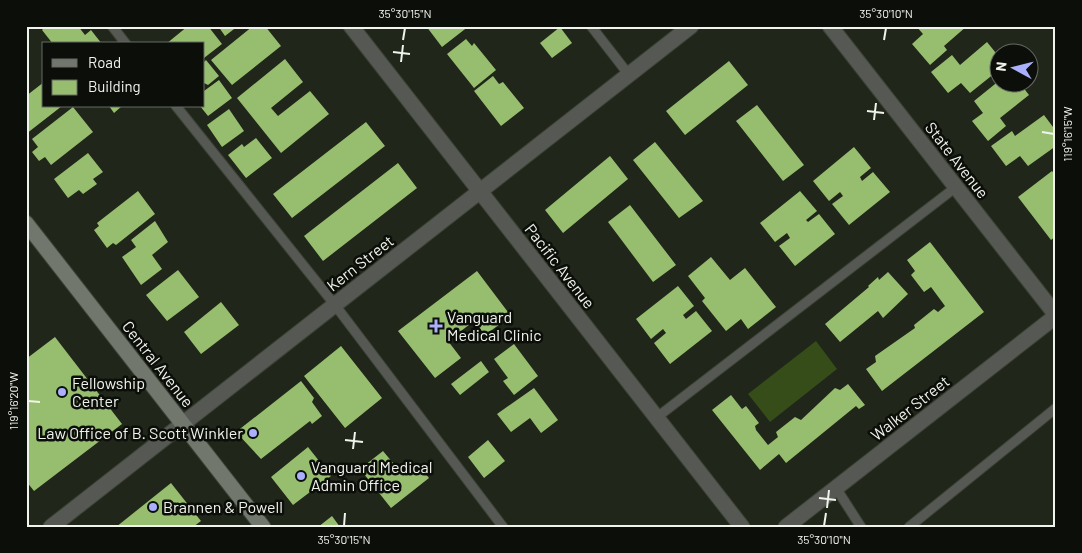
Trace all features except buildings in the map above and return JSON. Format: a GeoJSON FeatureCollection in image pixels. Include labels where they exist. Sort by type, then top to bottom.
{"type":"FeatureCollection","features":[{"type":"Feature","properties":{"kind":"street","name":"Pacific Avenue"},"geometry":{"type":"LineString","coordinates":[[351,26],[742,527]]}},
{"type":"Feature","properties":{"kind":"street","name":"Kern Street"},"geometry":{"type":"LineString","coordinates":[[51,527],[691,26]]}},
{"type":"Feature","properties":{"kind":"street","name":"State Avenue"},"geometry":{"type":"LineString","coordinates":[[830,26],[1056,316]]}},
{"type":"Feature","properties":{"kind":"street","name":"Central Avenue"},"geometry":{"type":"LineString","coordinates":[[26,223],[263,527]]}},
{"type":"Feature","properties":{"kind":"street","name":"Walker Street"},"geometry":{"type":"LineString","coordinates":[[793,525],[836,488],[1056,316]]}},
{"type":"Feature","properties":{"kind":"lane"},"geometry":{"type":"LineString","coordinates":[[112,26],[124,42]]}},
{"type":"Feature","properties":{"kind":"lane"},"geometry":{"type":"LineString","coordinates":[[591,26],[629,75]]}},
{"type":"Feature","properties":{"kind":"lane"},"geometry":{"type":"LineString","coordinates":[[178,108],[335,305],[503,527]]}},
{"type":"Feature","properties":{"kind":"lane"},"geometry":{"type":"LineString","coordinates":[[656,418],[956,187]]}},
{"type":"Feature","properties":{"kind":"lane"},"geometry":{"type":"LineString","coordinates":[[909,527],[1056,408]]}},
{"type":"Feature","properties":{"kind":"lane"},"geometry":{"type":"LineString","coordinates":[[836,488],[861,527]]}},
{"type":"Feature","properties":{"kind":"green space"},"geometry":{"type":"Polygon","coordinates":[[[816,341],[837,369],[770,422],[748,394],[816,341]]]}},
{"type":"Feature","properties":{"kind":"place","name":"Vanguard Medical Clinic"},"geometry":{"type":"Point","coordinates":[436,326]}},
{"type":"Feature","properties":{"kind":"place","name":"Fellowship Center"},"geometry":{"type":"Point","coordinates":[62,392]}},
{"type":"Feature","properties":{"kind":"place","name":"Law Office of B. Scott Winkler"},"geometry":{"type":"Point","coordinates":[253,433]}},
{"type":"Feature","properties":{"kind":"place","name":"Vanguard Medical Admin Office"},"geometry":{"type":"Point","coordinates":[301,476]}},
{"type":"Feature","properties":{"kind":"place","name":"Brannen & Powell"},"geometry":{"type":"Point","coordinates":[153,507]}}]}
